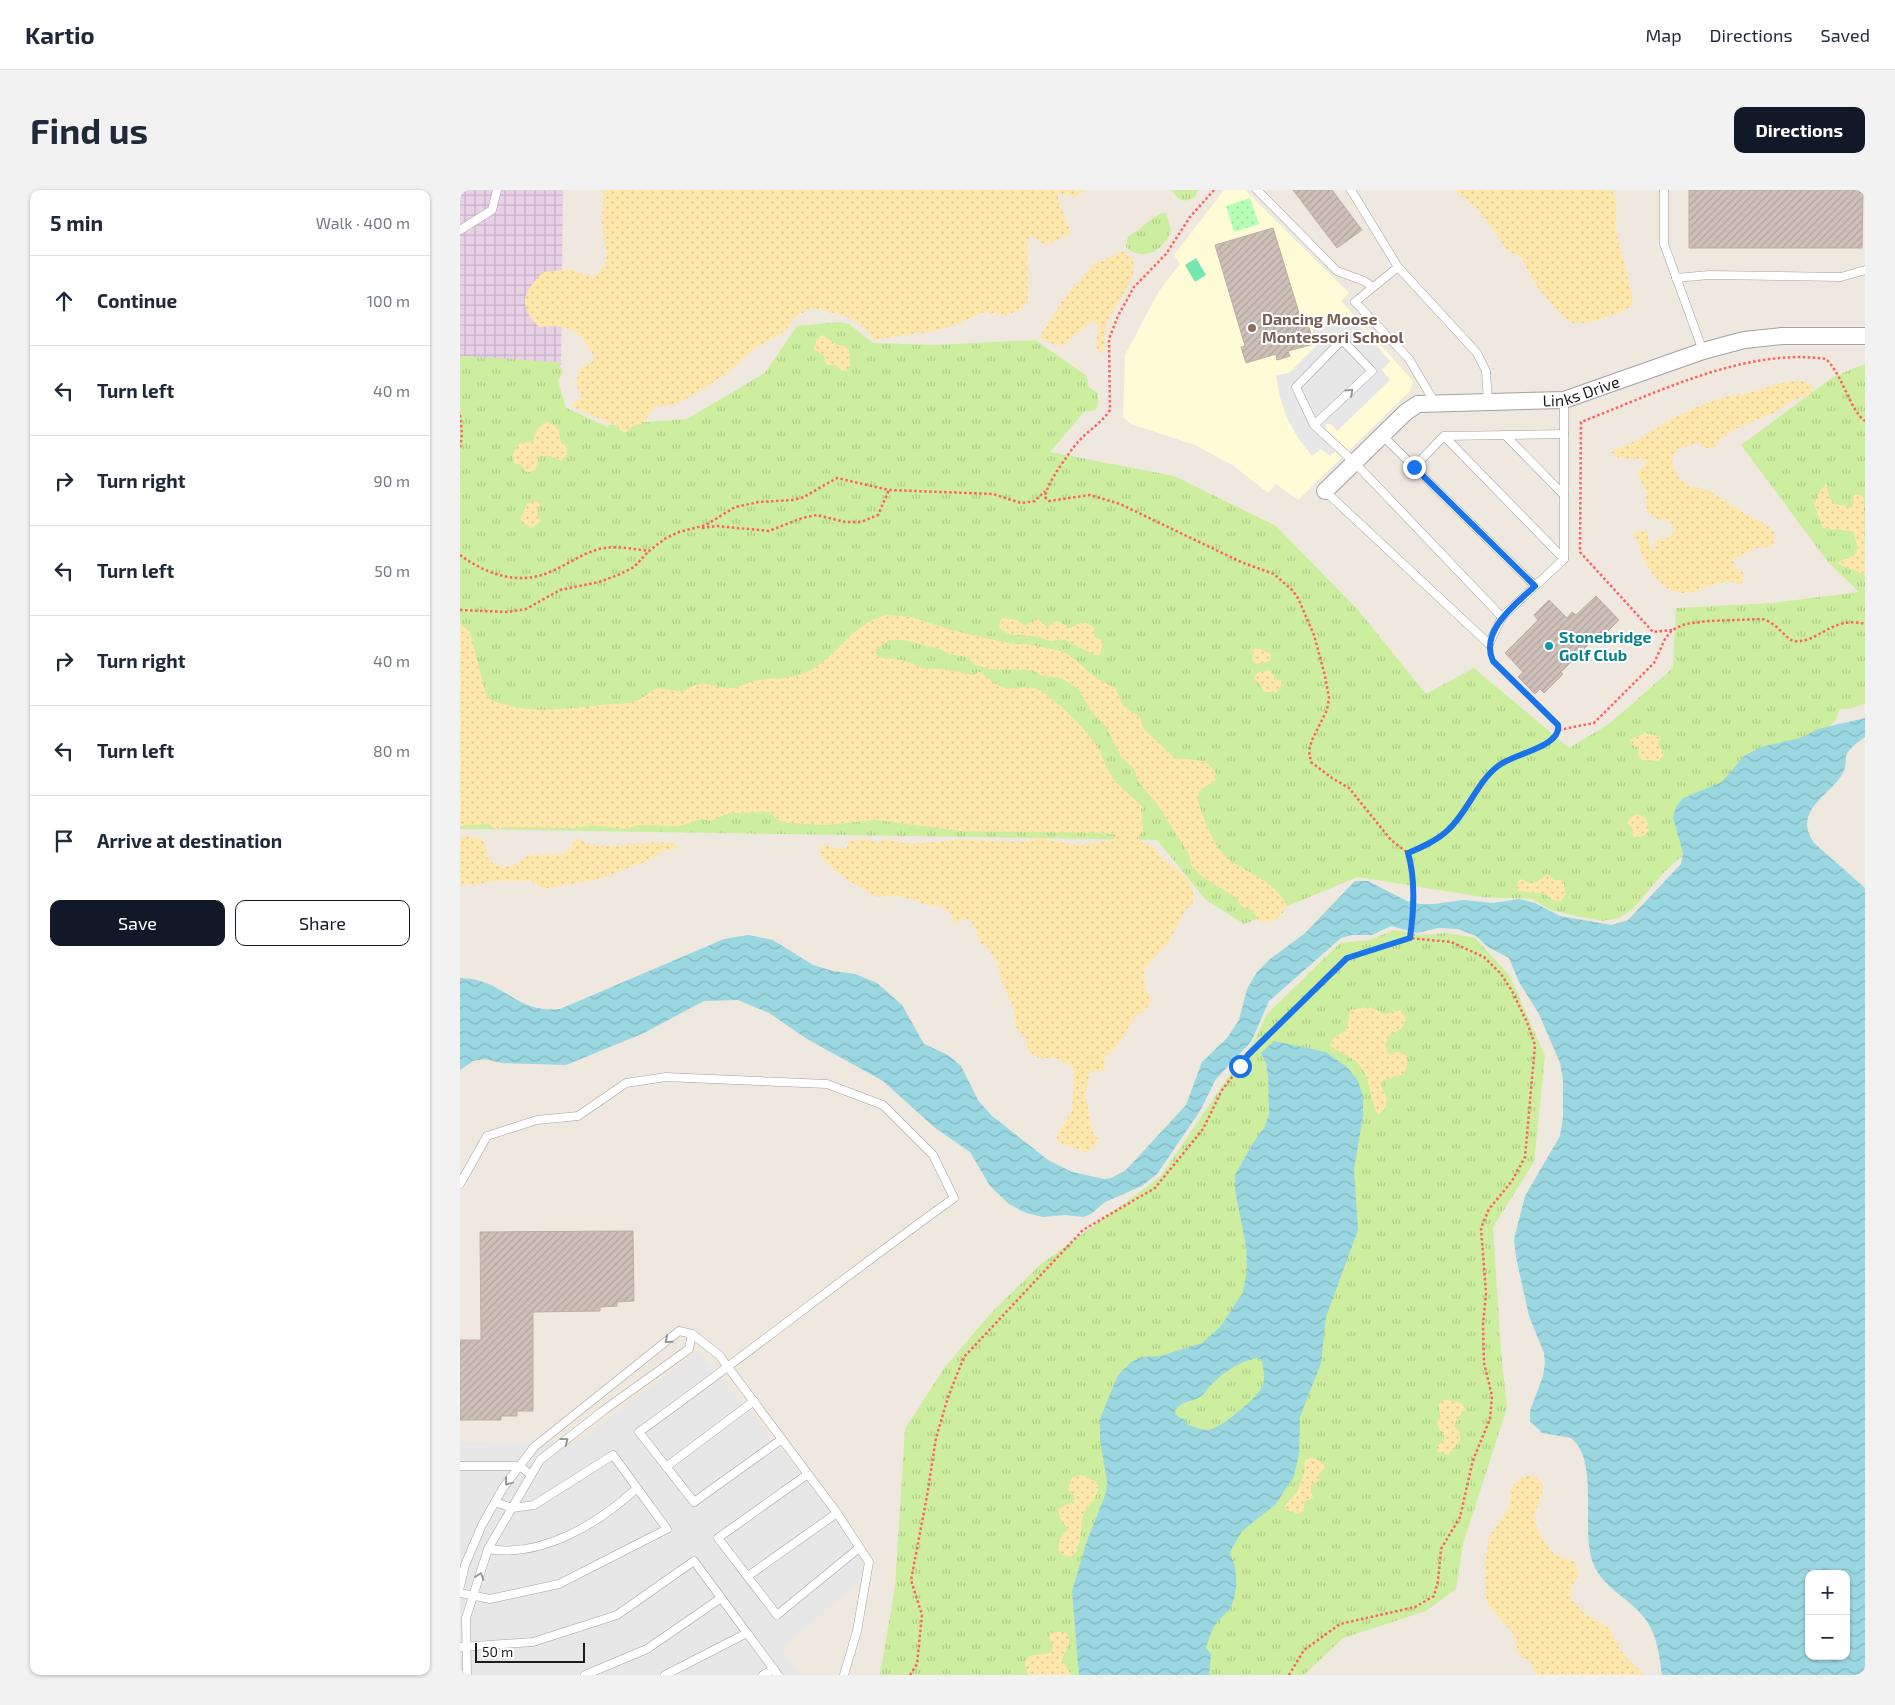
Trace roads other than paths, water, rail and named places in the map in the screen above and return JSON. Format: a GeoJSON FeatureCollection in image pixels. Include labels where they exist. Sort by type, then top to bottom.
{"type":"FeatureCollection","features":[{"type":"Feature","properties":{"kind":"street","name":"Links Drive"},"geometry":{"type":"LineString","coordinates":[[1325,491],[1382,435],[1418,404],[1564,400],[1703,352],[1764,337],[1865,336]]}},
{"type":"Feature","properties":{"kind":"lane"},"geometry":{"type":"LineString","coordinates":[[460,230],[492,210],[497,190]]}},
{"type":"Feature","properties":{"kind":"lane"},"geometry":{"type":"LineString","coordinates":[[1257,190],[1337,271],[1364,281],[1373,287]]}},
{"type":"Feature","properties":{"kind":"lane"},"geometry":{"type":"LineString","coordinates":[[1351,190],[1398,267],[1477,353],[1486,371],[1488,402]]}},
{"type":"Feature","properties":{"kind":"lane"},"geometry":{"type":"LineString","coordinates":[[1664,190],[1664,244],[1703,352]]}},
{"type":"Feature","properties":{"kind":"lane"},"geometry":{"type":"LineString","coordinates":[[1398,267],[1355,302],[1409,359],[1434,403]]}},
{"type":"Feature","properties":{"kind":"lane"},"geometry":{"type":"LineString","coordinates":[[1676,278],[1709,275],[1841,277],[1865,270]]}},
{"type":"Feature","properties":{"kind":"lane"},"geometry":{"type":"LineString","coordinates":[[1314,425],[1372,371],[1342,340],[1296,387],[1314,425],[1355,463],[1502,617]]}},
{"type":"Feature","properties":{"kind":"lane"},"geometry":{"type":"LineString","coordinates":[[1325,491],[1489,644],[1502,617],[1564,559],[1564,400]]}},
{"type":"Feature","properties":{"kind":"lane"},"geometry":{"type":"LineString","coordinates":[[1414,467],[1444,436],[1564,434]]}},
{"type":"Feature","properties":{"kind":"lane"},"geometry":{"type":"LineString","coordinates":[[1382,435],[1535,586]]}},
{"type":"Feature","properties":{"kind":"lane"},"geometry":{"type":"LineString","coordinates":[[1506,435],[1564,495]]}},
{"type":"Feature","properties":{"kind":"lane"},"geometry":{"type":"LineString","coordinates":[[1444,436],[1564,559]]}},
{"type":"Feature","properties":{"kind":"lane"},"geometry":{"type":"LineString","coordinates":[[460,1184],[488,1136],[537,1120],[578,1116],[626,1083],[666,1077],[827,1084],[883,1105],[933,1155],[954,1198],[729,1368],[639,1432],[694,1502],[782,1439]]}},
{"type":"Feature","properties":{"kind":"lane"},"geometry":{"type":"LineString","coordinates":[[460,1586],[465,1565],[496,1502],[534,1447],[679,1331],[692,1334],[719,1355],[837,1513],[869,1562],[856,1631],[844,1675]]}},
{"type":"Feature","properties":{"kind":"lane"},"geometry":{"type":"LineString","coordinates":[[468,1675],[463,1648],[466,1618],[488,1549],[540,1460],[604,1410],[689,1349],[692,1334]]}},
{"type":"Feature","properties":{"kind":"lane"},"geometry":{"type":"LineString","coordinates":[[666,1467],[754,1402]]}},
{"type":"Feature","properties":{"kind":"lane"},"geometry":{"type":"LineString","coordinates":[[460,1593],[490,1599],[559,1584],[667,1529],[613,1455],[534,1505],[512,1508],[496,1502]]}},
{"type":"Feature","properties":{"kind":"lane"},"geometry":{"type":"LineString","coordinates":[[460,1466],[520,1466],[531,1475]]}},
{"type":"Feature","properties":{"kind":"lane"},"geometry":{"type":"LineString","coordinates":[[808,1474],[718,1538],[777,1615],[860,1548]]}},
{"type":"Feature","properties":{"kind":"lane"},"geometry":{"type":"LineString","coordinates":[[488,1549],[507,1552],[532,1548],[555,1540],[591,1523],[619,1504],[637,1488]]}},
{"type":"Feature","properties":{"kind":"lane"},"geometry":{"type":"LineString","coordinates":[[748,1576],[837,1513]]}},
{"type":"Feature","properties":{"kind":"lane"},"geometry":{"type":"LineString","coordinates":[[463,1648],[533,1642],[617,1615],[694,1561],[776,1672],[762,1675]]}},
{"type":"Feature","properties":{"kind":"lane"},"geometry":{"type":"LineString","coordinates":[[585,1675],[647,1649],[721,1598]]}},
{"type":"Feature","properties":{"kind":"lane"},"geometry":{"type":"LineString","coordinates":[[665,1675],[747,1633]]}},
{"type":"Feature","properties":{"kind":"water"},"geometry":{"type":"Polygon","coordinates":[[[1865,718],[1865,737],[1849,751],[1846,756],[1844,771],[1810,812],[1807,821],[1808,831],[1814,843],[1865,888],[1865,1675],[1662,1675],[1660,1659],[1651,1628],[1636,1608],[1608,1585],[1597,1571],[1590,1549],[1587,1478],[1585,1462],[1580,1449],[1571,1438],[1542,1433],[1530,1421],[1530,1411],[1543,1376],[1545,1363],[1544,1353],[1529,1316],[1514,1239],[1525,1196],[1560,1136],[1563,1117],[1563,1080],[1560,1063],[1539,1014],[1519,982],[1509,958],[1488,947],[1476,936],[1458,929],[1438,928],[1417,933],[1391,926],[1372,935],[1352,935],[1341,938],[1269,1001],[1251,1042],[1216,1079],[1200,1111],[1157,1174],[1142,1186],[1105,1202],[1091,1214],[1083,1217],[1065,1215],[1043,1217],[1026,1213],[1009,1204],[990,1186],[970,1152],[934,1127],[883,1081],[807,1039],[769,1013],[738,1000],[704,1001],[644,1033],[566,1065],[502,1063],[485,1059],[473,1061],[460,1070],[460,978],[487,984],[531,1006],[545,1009],[560,1009],[724,939],[748,935],[773,940],[813,965],[833,971],[855,974],[877,983],[902,1005],[924,1044],[948,1055],[961,1066],[978,1100],[991,1115],[1048,1160],[1072,1172],[1104,1179],[1111,1178],[1126,1170],[1186,1105],[1202,1062],[1227,1038],[1239,1020],[1247,989],[1257,972],[1270,959],[1304,934],[1355,881],[1368,881],[1407,901],[1419,904],[1463,900],[1493,903],[1519,899],[1535,903],[1560,916],[1612,925],[1628,920],[1681,864],[1683,853],[1673,817],[1676,807],[1683,798],[1722,782],[1744,756],[1761,747],[1800,738],[1818,729],[1865,718]]]}},
{"type":"Feature","properties":{"kind":"water"},"geometry":{"type":"Polygon","coordinates":[[[1274,1041],[1326,1052],[1347,1067],[1358,1081],[1363,1096],[1363,1116],[1354,1169],[1358,1230],[1326,1317],[1321,1363],[1300,1417],[1299,1454],[1294,1476],[1275,1505],[1242,1531],[1231,1550],[1230,1554],[1236,1574],[1236,1589],[1229,1610],[1215,1625],[1208,1640],[1206,1648],[1211,1654],[1209,1675],[1079,1675],[1072,1591],[1087,1541],[1106,1493],[1107,1481],[1100,1440],[1100,1419],[1118,1375],[1131,1362],[1142,1357],[1160,1356],[1202,1343],[1221,1326],[1243,1292],[1247,1271],[1246,1246],[1235,1190],[1235,1175],[1264,1128],[1269,1115],[1268,1076],[1266,1063],[1261,1053],[1274,1041]],[[1257,1358],[1232,1368],[1216,1380],[1202,1395],[1178,1407],[1175,1411],[1176,1415],[1185,1420],[1188,1425],[1207,1430],[1228,1420],[1245,1406],[1262,1387],[1264,1377],[1262,1360],[1257,1358]]]}},
{"type":"Feature","properties":{"kind":"place","name":"Dancing Moose Montessori School"},"geometry":{"type":"Point","coordinates":[1252,328]}},
{"type":"Feature","properties":{"kind":"place","name":"Stonebridge Golf Club"},"geometry":{"type":"Point","coordinates":[1549,646]}}]}
